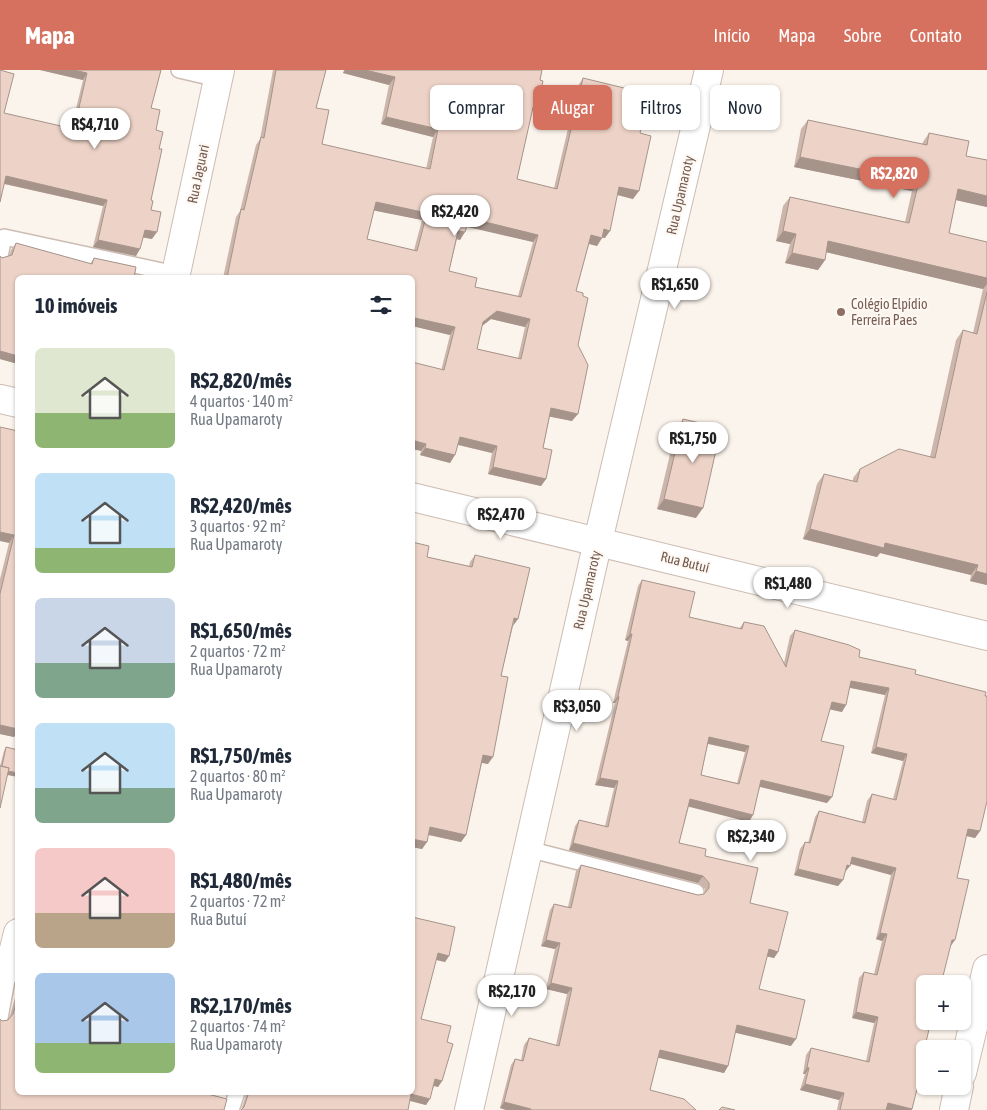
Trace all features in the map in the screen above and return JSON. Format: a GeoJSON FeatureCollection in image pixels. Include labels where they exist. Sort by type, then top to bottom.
{"type":"FeatureCollection","features":[{"type":"Feature","properties":{"kind":"street","name":"Rua Upamaroty"},"geometry":{"type":"LineString","coordinates":[[469,1110],[598,541],[709,70]]}},
{"type":"Feature","properties":{"kind":"street","name":"Rua Jaguari"},"geometry":{"type":"LineString","coordinates":[[176,275],[219,74]]}},
{"type":"Feature","properties":{"kind":"street"},"geometry":{"type":"LineString","coordinates":[[0,399],[15,402]]}},
{"type":"Feature","properties":{"kind":"street","name":"Rua Butuí"},"geometry":{"type":"LineString","coordinates":[[415,498],[987,636]]}},
{"type":"Feature","properties":{"kind":"street"},"geometry":{"type":"LineString","coordinates":[[4,968],[15,940]]}},
{"type":"Feature","properties":{"kind":"street"},"geometry":{"type":"LineString","coordinates":[[970,1040],[987,969]]}},
{"type":"Feature","properties":{"kind":"street"},"geometry":{"type":"LineString","coordinates":[[954,1110],[958,1095]]}},
{"type":"Feature","properties":{"kind":"lane"},"geometry":{"type":"LineString","coordinates":[[179,70],[219,74]]}},
{"type":"Feature","properties":{"kind":"lane"},"geometry":{"type":"LineString","coordinates":[[0,256],[4,237],[172,275]]}},
{"type":"Feature","properties":{"kind":"lane"},"geometry":{"type":"LineString","coordinates":[[528,849],[696,892]]}},
{"type":"Feature","properties":{"kind":"lane"},"geometry":{"type":"LineString","coordinates":[[0,1018],[4,968]]}},
{"type":"Feature","properties":{"kind":"lane"},"geometry":{"type":"LineString","coordinates":[[231,1110],[236,1095]]}},
{"type":"Feature","properties":{"kind":"building"},"geometry":{"type":"Polygon","coordinates":[[[0,70],[14,74],[4,113],[74,129],[87,73],[74,70],[161,70],[151,108],[160,110],[156,130],[163,132],[159,149],[162,149],[151,200],[153,201],[151,210],[161,212],[157,232],[145,230],[140,249],[98,240],[107,200],[6,176],[0,202],[0,70]]]}},
{"type":"Feature","properties":{"kind":"building"},"geometry":{"type":"Polygon","coordinates":[[[276,70],[326,70],[316,108],[329,110],[322,144],[430,169],[438,130],[523,130],[523,85],[430,85],[430,127],[386,117],[395,77],[365,70],[542,70],[540,80],[543,81],[542,85],[533,85],[533,107],[517,179],[557,189],[571,130],[612,130],[612,85],[622,87],[622,130],[641,130],[640,133],[651,136],[639,191],[619,187],[610,231],[604,229],[602,238],[591,235],[576,291],[583,293],[583,296],[588,298],[578,345],[588,365],[578,414],[551,408],[543,448],[552,450],[546,479],[493,467],[497,446],[460,437],[455,455],[425,448],[426,444],[415,441],[415,363],[444,370],[455,327],[415,318],[415,275],[228,275],[241,209],[244,210],[261,137],[264,138],[276,70]],[[376,202],[367,239],[417,251],[427,213],[376,202]],[[469,218],[465,232],[458,231],[449,271],[477,278],[475,287],[521,297],[538,235],[469,218]],[[497,311],[483,322],[477,349],[521,359],[530,319],[497,311]]]}},
{"type":"Feature","properties":{"kind":"building"},"geometry":{"type":"Polygon","coordinates":[[[583,78],[612,85],[581,85],[583,78]]]}},
{"type":"Feature","properties":{"kind":"building"},"geometry":{"type":"Polygon","coordinates":[[[808,120],[927,145],[929,133],[969,141],[966,156],[987,160],[987,196],[958,189],[949,233],[987,242],[987,278],[828,241],[825,260],[792,253],[796,234],[783,231],[790,197],[909,223],[919,181],[800,157],[808,120]]]}},
{"type":"Feature","properties":{"kind":"building"},"geometry":{"type":"Polygon","coordinates":[[[16,243],[92,264],[94,258],[136,267],[135,275],[15,275],[15,355],[0,351],[0,256],[2,258],[12,255],[16,243]]]}},
{"type":"Feature","properties":{"kind":"building"},"geometry":{"type":"Polygon","coordinates":[[[987,292],[987,574],[976,571],[978,565],[885,543],[884,548],[810,529],[824,474],[857,482],[860,469],[899,449],[935,458],[963,330],[977,334],[987,292]]]}},
{"type":"Feature","properties":{"kind":"building"},"geometry":{"type":"Polygon","coordinates":[[[683,419],[721,428],[703,508],[664,499],[683,419]]]}},
{"type":"Feature","properties":{"kind":"building"},"geometry":{"type":"Polygon","coordinates":[[[0,427],[15,430],[15,728],[0,725],[0,594],[14,535],[0,532],[0,427]]]}},
{"type":"Feature","properties":{"kind":"building"},"geometry":{"type":"Polygon","coordinates":[[[415,543],[429,546],[427,557],[472,567],[475,555],[530,568],[518,619],[514,618],[501,676],[508,677],[493,757],[483,755],[466,835],[430,827],[427,842],[415,840],[415,543]]]}},
{"type":"Feature","properties":{"kind":"building"},"geometry":{"type":"Polygon","coordinates":[[[642,580],[695,592],[689,617],[742,629],[744,622],[764,626],[786,667],[795,630],[849,645],[860,650],[859,657],[916,670],[915,674],[986,692],[987,801],[980,831],[968,829],[957,878],[969,880],[955,940],[952,940],[943,975],[916,975],[916,1030],[929,1030],[926,1040],[916,1040],[916,1093],[912,1109],[888,1103],[886,1110],[840,1110],[844,1093],[805,1084],[811,1048],[869,1062],[878,1017],[856,1012],[864,972],[877,975],[887,934],[880,933],[896,868],[852,857],[850,866],[847,865],[843,880],[798,869],[805,842],[810,843],[819,811],[865,823],[872,794],[896,800],[907,754],[876,747],[889,688],[851,681],[846,705],[832,702],[821,741],[844,746],[832,797],[761,780],[753,815],[690,799],[679,843],[706,849],[705,856],[758,868],[750,903],[788,912],[778,952],[769,949],[759,989],[805,1000],[796,1039],[737,1025],[728,1066],[660,1050],[650,1090],[684,1099],[696,1110],[531,1110],[504,1102],[515,1059],[523,1061],[529,1038],[559,1046],[572,988],[551,983],[560,943],[546,940],[554,904],[571,908],[581,865],[698,895],[704,894],[709,888],[709,883],[703,876],[573,843],[579,820],[608,827],[618,781],[600,778],[632,634],[630,634],[642,580]],[[709,737],[701,775],[739,784],[749,746],[709,737]]]}},
{"type":"Feature","properties":{"kind":"building"},"geometry":{"type":"Polygon","coordinates":[[[6,747],[15,749],[15,772],[8,771],[9,768],[2,766],[6,747]]]}},
{"type":"Feature","properties":{"kind":"building"},"geometry":{"type":"Polygon","coordinates":[[[0,766],[9,768],[0,808],[0,766]]]}},
{"type":"Feature","properties":{"kind":"building"},"geometry":{"type":"Polygon","coordinates":[[[415,918],[455,927],[449,956],[438,953],[421,1019],[451,1026],[447,1042],[453,1044],[442,1081],[435,1079],[430,1099],[415,1095],[415,918]]]}},
{"type":"Feature","properties":{"kind":"building"},"geometry":{"type":"Polygon","coordinates":[[[15,1008],[15,1095],[212,1095],[227,1099],[224,1110],[0,1110],[0,1019],[2,1021],[8,1020],[15,1008]]]}},
{"type":"Feature","properties":{"kind":"building"},"geometry":{"type":"Polygon","coordinates":[[[248,1095],[411,1095],[408,1110],[241,1110],[248,1095]]]}},
{"type":"Feature","properties":{"kind":"building"},"geometry":{"type":"Polygon","coordinates":[[[722,1107],[735,1110],[719,1110],[722,1107]]]}},
{"type":"Feature","properties":{"kind":"place","name":"Colégio Elpídio Ferreira Paes"},"geometry":{"type":"Point","coordinates":[841,312]}}]}
